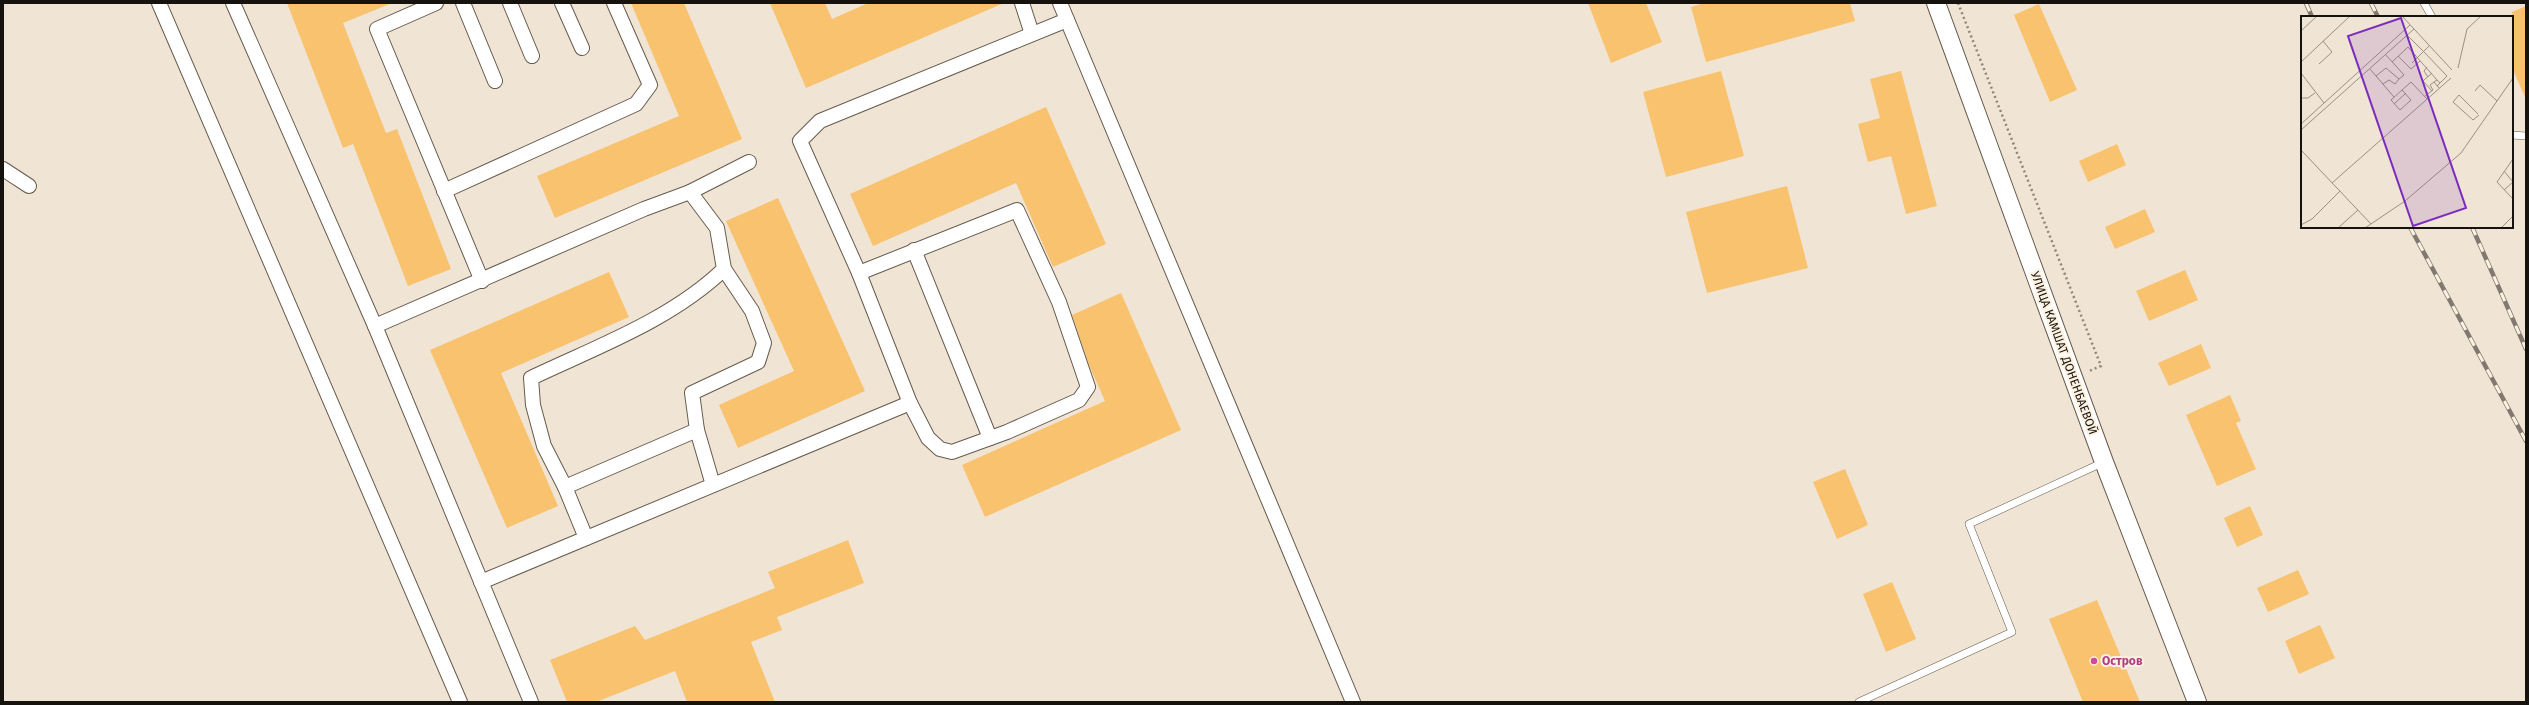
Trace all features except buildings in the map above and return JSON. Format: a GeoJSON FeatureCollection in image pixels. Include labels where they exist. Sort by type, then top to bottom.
{"type":"FeatureCollection","features":[{"type":"Feature","properties":{"kind":"street"},"geometry":{"type":"LineString","coordinates":[[159,3],[460,702]]}},
{"type":"Feature","properties":{"kind":"street"},"geometry":{"type":"LineString","coordinates":[[233,3],[375,326],[531,702]]}},
{"type":"Feature","properties":{"kind":"street"},"geometry":{"type":"LineString","coordinates":[[436,3],[377,29],[482,281]]}},
{"type":"Feature","properties":{"kind":"street"},"geometry":{"type":"LineString","coordinates":[[463,3],[495,81]]}},
{"type":"Feature","properties":{"kind":"street"},"geometry":{"type":"LineString","coordinates":[[510,3],[532,56]]}},
{"type":"Feature","properties":{"kind":"street"},"geometry":{"type":"LineString","coordinates":[[562,3],[582,48]]}},
{"type":"Feature","properties":{"kind":"street"},"geometry":{"type":"LineString","coordinates":[[444,191],[636,104],[650,85],[614,3]]}},
{"type":"Feature","properties":{"kind":"street"},"geometry":{"type":"LineString","coordinates":[[1022,3],[1032,34]]}},
{"type":"Feature","properties":{"kind":"street"},"geometry":{"type":"LineString","coordinates":[[1060,3],[1353,702]]}},
{"type":"Feature","properties":{"kind":"street","name":"УЛИЦА КАМШАТ ДОНЕНБАЕВОЙ"},"geometry":{"type":"LineString","coordinates":[[1936,3],[2104,462],[2197,702]]}},
{"type":"Feature","properties":{"kind":"street"},"geometry":{"type":"LineString","coordinates":[[859,273],[1017,210],[1059,302],[1088,387],[1079,400],[990,438],[952,452],[940,449],[928,438],[910,403],[859,273],[800,141],[820,121],[1067,20]]}},
{"type":"Feature","properties":{"kind":"street"},"geometry":{"type":"LineString","coordinates":[[375,326],[482,281],[644,209],[690,192],[748,162]]}},
{"type":"Feature","properties":{"kind":"street"},"geometry":{"type":"LineString","coordinates":[[3,169],[29,186]]}},
{"type":"Feature","properties":{"kind":"street"},"geometry":{"type":"LineString","coordinates":[[690,192],[717,228],[724,269],[752,310],[764,343],[758,362],[692,393],[697,430],[713,485]]}},
{"type":"Feature","properties":{"kind":"street"},"geometry":{"type":"LineString","coordinates":[[914,250],[990,438]]}},
{"type":"Feature","properties":{"kind":"street"},"geometry":{"type":"LineString","coordinates":[[586,538],[565,487],[544,446],[534,405],[531,378],[637,328],[704,288],[724,269]]}},
{"type":"Feature","properties":{"kind":"street"},"geometry":{"type":"LineString","coordinates":[[481,582],[910,403]]}},
{"type":"Feature","properties":{"kind":"street"},"geometry":{"type":"LineString","coordinates":[[565,487],[697,430]]}},
{"type":"Feature","properties":{"kind":"lane"},"geometry":{"type":"LineString","coordinates":[[2424,3],[2431,16]]}},
{"type":"Feature","properties":{"kind":"lane"},"geometry":{"type":"LineString","coordinates":[[2513,135],[2526,136]]}},
{"type":"Feature","properties":{"kind":"lane"},"geometry":{"type":"LineString","coordinates":[[1859,702],[2012,632],[1969,524],[2104,462]]}},
{"type":"Feature","properties":{"kind":"path"},"geometry":{"type":"LineString","coordinates":[[1958,3],[2101,366],[2073,376]]}},
{"type":"Feature","properties":{"kind":"railway"},"geometry":{"type":"LineString","coordinates":[[2306,3],[2312,16]]}},
{"type":"Feature","properties":{"kind":"railway"},"geometry":{"type":"LineString","coordinates":[[2371,3],[2378,16]]}},
{"type":"Feature","properties":{"kind":"railway"},"geometry":{"type":"LineString","coordinates":[[2411,228],[2526,441]]}},
{"type":"Feature","properties":{"kind":"railway"},"geometry":{"type":"LineString","coordinates":[[2472,228],[2526,349]]}},
{"type":"Feature","properties":{"kind":"place","name":"Остров"},"geometry":{"type":"Point","coordinates":[2094,661]}}]}
